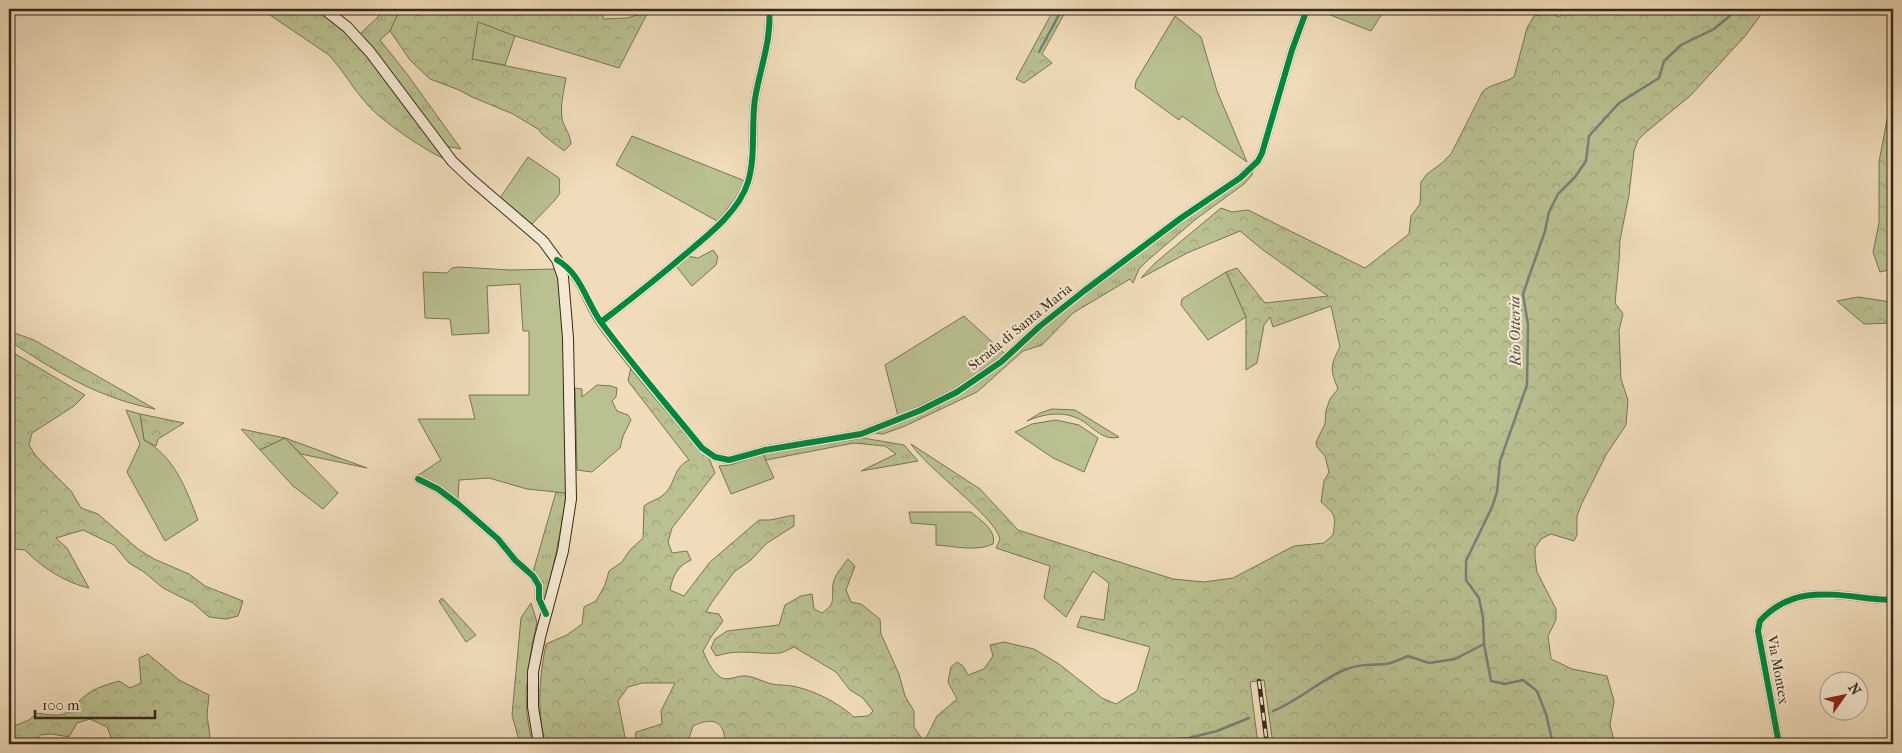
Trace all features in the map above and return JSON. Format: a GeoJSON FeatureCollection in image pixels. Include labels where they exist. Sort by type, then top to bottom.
{"type":"FeatureCollection","features":[{"type":"Feature","properties":{"kind":"main road"},"geometry":{"type":"LineString","coordinates":[[324,9],[347,28],[370,52],[452,160],[472,180],[540,237],[548,246],[562,272],[565,286],[568,338],[571,488],[564,542],[537,648],[533,683],[533,707],[539,744]]}},
{"type":"Feature","properties":{"kind":"street"},"geometry":{"type":"LineString","coordinates":[[601,322],[708,236],[738,202],[744,192],[750,174],[754,106],[769,32],[769,9]]}},
{"type":"Feature","properties":{"kind":"street","name":"Strada di Santa Maria"},"geometry":{"type":"LineString","coordinates":[[556,260],[568,267],[574,274],[601,322],[702,448],[712,455],[721,460],[733,460],[765,450],[861,434],[919,411],[957,392],[1001,362],[1056,312],[1177,221],[1240,178],[1256,163],[1264,147],[1292,50],[1307,9]]}},
{"type":"Feature","properties":{"kind":"street"},"geometry":{"type":"LineString","coordinates":[[418,479],[438,489],[453,500],[498,539],[533,576],[539,586],[539,599],[546,614]]}},
{"type":"Feature","properties":{"kind":"street","name":"Via Montex"},"geometry":{"type":"LineString","coordinates":[[1779,744],[1758,631],[1760,620],[1778,606],[1810,594],[1826,593],[1893,600]]}},
{"type":"Feature","properties":{"kind":"green space"},"geometry":{"type":"Polygon","coordinates":[[[261,9],[319,9],[361,48],[408,112],[447,160],[416,143],[373,111],[329,55],[261,9]]]}},
{"type":"Feature","properties":{"kind":"green space"},"geometry":{"type":"Polygon","coordinates":[[[386,9],[400,9],[390,31],[380,40],[461,149],[445,146],[360,34],[386,9]]]}},
{"type":"Feature","properties":{"kind":"green space"},"geometry":{"type":"Polygon","coordinates":[[[400,9],[603,9],[603,19],[627,18],[648,12],[619,68],[515,36],[478,22],[472,59],[566,78],[562,98],[562,113],[571,144],[564,151],[538,129],[513,114],[430,79],[410,60],[390,31],[400,9]]]}},
{"type":"Feature","properties":{"kind":"green space"},"geometry":{"type":"Polygon","coordinates":[[[1054,9],[1067,9],[1042,54],[1052,63],[1024,83],[1016,79],[1054,9]]]}},
{"type":"Feature","properties":{"kind":"green space"},"geometry":{"type":"Polygon","coordinates":[[[1315,9],[1385,9],[1371,31],[1315,9]]]}},
{"type":"Feature","properties":{"kind":"green space"},"geometry":{"type":"Polygon","coordinates":[[[1571,9],[1765,9],[1746,35],[1690,96],[1638,140],[1634,151],[1629,195],[1620,240],[1615,303],[1623,314],[1619,330],[1621,379],[1628,400],[1626,425],[1606,455],[1582,503],[1577,516],[1577,535],[1574,541],[1551,534],[1541,539],[1535,548],[1537,572],[1556,609],[1556,620],[1548,636],[1551,659],[1572,669],[1607,676],[1614,701],[1610,725],[1615,744],[1483,744],[1480,741],[1476,744],[1273,744],[1264,680],[1250,682],[1258,744],[765,744],[756,740],[744,739],[741,744],[726,744],[722,728],[716,722],[708,721],[693,726],[687,744],[649,744],[635,741],[636,732],[662,724],[661,711],[675,683],[642,683],[628,687],[618,701],[625,737],[629,744],[545,744],[542,731],[540,694],[546,644],[567,635],[582,624],[584,607],[596,601],[605,585],[609,571],[622,562],[630,550],[643,538],[644,506],[666,492],[677,472],[689,460],[628,381],[631,367],[701,451],[709,458],[715,473],[672,528],[668,542],[672,553],[687,551],[691,560],[682,565],[676,572],[670,590],[684,596],[710,562],[759,520],[770,520],[794,515],[794,526],[767,543],[751,560],[734,572],[706,612],[719,614],[723,621],[703,651],[712,668],[720,677],[726,679],[743,676],[753,677],[772,684],[809,690],[840,706],[854,717],[868,716],[873,711],[863,698],[850,690],[836,672],[794,647],[780,653],[733,652],[716,656],[711,648],[715,639],[727,631],[779,625],[785,605],[801,596],[812,594],[814,609],[822,613],[832,603],[834,580],[848,559],[855,566],[846,590],[851,602],[861,604],[880,619],[881,634],[899,674],[905,696],[914,711],[914,727],[924,742],[937,716],[957,699],[948,682],[951,667],[957,662],[963,666],[968,675],[984,669],[993,656],[990,645],[1004,642],[1034,649],[1059,664],[1102,698],[1116,704],[1137,691],[1150,647],[1077,627],[1081,616],[1104,620],[1109,583],[1093,571],[1066,617],[1044,598],[1050,566],[996,548],[1000,539],[995,529],[974,506],[931,467],[911,444],[980,489],[1018,530],[1173,579],[1204,582],[1233,578],[1294,546],[1324,543],[1333,535],[1335,524],[1334,516],[1321,502],[1324,481],[1329,472],[1325,456],[1317,447],[1316,442],[1325,424],[1326,410],[1330,399],[1338,389],[1332,368],[1340,347],[1331,306],[1273,327],[1270,317],[1264,325],[1257,363],[1246,370],[1246,317],[1226,272],[1237,268],[1265,303],[1328,296],[1263,250],[1240,231],[1187,253],[1141,278],[1155,263],[1221,208],[1232,212],[1248,210],[1365,268],[1409,234],[1411,216],[1420,204],[1421,182],[1427,174],[1451,154],[1483,91],[1514,77],[1527,28],[1534,16],[1550,13],[1559,17],[1571,9]]]}},
{"type":"Feature","properties":{"kind":"green space"},"geometry":{"type":"Polygon","coordinates":[[[1175,16],[1201,37],[1217,91],[1247,162],[1182,116],[1179,120],[1135,88],[1136,81],[1175,16]]]}},
{"type":"Feature","properties":{"kind":"green space"},"geometry":{"type":"Polygon","coordinates":[[[478,21],[515,36],[505,65],[472,59],[478,21]]]}},
{"type":"Feature","properties":{"kind":"green space"},"geometry":{"type":"Polygon","coordinates":[[[1893,88],[1893,269],[1880,272],[1873,252],[1879,223],[1879,162],[1893,88]]]}},
{"type":"Feature","properties":{"kind":"green space"},"geometry":{"type":"Polygon","coordinates":[[[632,136],[745,181],[729,207],[717,221],[616,165],[632,136]]]}},
{"type":"Feature","properties":{"kind":"green space"},"geometry":{"type":"Polygon","coordinates":[[[528,157],[559,178],[560,182],[560,193],[532,224],[500,198],[528,157]]]}},
{"type":"Feature","properties":{"kind":"green space"},"geometry":{"type":"Polygon","coordinates":[[[1253,169],[1252,175],[1244,184],[1196,219],[1147,261],[1139,269],[1133,283],[1130,279],[1073,313],[1042,345],[1023,351],[977,392],[905,426],[883,434],[875,433],[935,407],[982,380],[1007,362],[1056,317],[1253,169]]]}},
{"type":"Feature","properties":{"kind":"green space"},"geometry":{"type":"Polygon","coordinates":[[[713,250],[718,257],[716,265],[692,286],[676,266],[687,256],[698,258],[713,250]]]}},
{"type":"Feature","properties":{"kind":"green space"},"geometry":{"type":"Polygon","coordinates":[[[452,268],[510,270],[556,269],[559,280],[564,338],[566,493],[527,489],[489,478],[459,480],[458,499],[439,486],[417,476],[441,460],[418,419],[475,419],[469,395],[529,395],[529,331],[523,331],[520,284],[487,286],[489,333],[452,335],[450,319],[425,318],[423,272],[447,273],[452,268]]]}},
{"type":"Feature","properties":{"kind":"green space"},"geometry":{"type":"Polygon","coordinates":[[[1226,272],[1246,317],[1208,340],[1181,305],[1182,299],[1226,272]]]}},
{"type":"Feature","properties":{"kind":"green space"},"geometry":{"type":"Polygon","coordinates":[[[1858,297],[1893,304],[1893,323],[1864,324],[1837,301],[1858,297]]]}},
{"type":"Feature","properties":{"kind":"green space"},"geometry":{"type":"Polygon","coordinates":[[[964,316],[1005,354],[952,390],[898,416],[885,365],[964,316]]]}},
{"type":"Feature","properties":{"kind":"green space"},"geometry":{"type":"Polygon","coordinates":[[[9,331],[34,340],[155,409],[115,398],[62,374],[11,342],[9,340],[9,331]]]}},
{"type":"Feature","properties":{"kind":"green space"},"geometry":{"type":"Polygon","coordinates":[[[12,352],[85,395],[74,406],[32,433],[29,445],[36,456],[71,491],[81,508],[98,514],[138,549],[154,559],[189,574],[205,586],[243,601],[238,616],[226,619],[209,617],[193,603],[163,588],[144,572],[129,563],[114,545],[83,530],[56,538],[67,548],[89,588],[54,574],[25,550],[15,549],[9,565],[9,355],[12,352]]]}},
{"type":"Feature","properties":{"kind":"green space"},"geometry":{"type":"Polygon","coordinates":[[[597,385],[617,388],[616,397],[612,401],[617,411],[628,415],[631,420],[623,436],[620,448],[592,472],[577,470],[575,388],[582,389],[582,397],[597,385]]]}},
{"type":"Feature","properties":{"kind":"green space"},"geometry":{"type":"Polygon","coordinates":[[[1052,409],[1075,410],[1119,437],[1113,438],[1102,435],[1071,416],[1046,415],[1027,421],[1040,413],[1052,409]]]}},
{"type":"Feature","properties":{"kind":"green space"},"geometry":{"type":"Polygon","coordinates":[[[126,410],[140,414],[144,440],[164,455],[172,465],[184,486],[198,520],[165,541],[127,472],[140,444],[126,410]]]}},
{"type":"Feature","properties":{"kind":"green space"},"geometry":{"type":"Polygon","coordinates":[[[140,414],[184,423],[158,439],[156,446],[144,440],[140,414]]]}},
{"type":"Feature","properties":{"kind":"green space"},"geometry":{"type":"Polygon","coordinates":[[[1056,420],[1079,425],[1098,438],[1084,472],[1053,458],[1015,432],[1032,424],[1056,420]]]}},
{"type":"Feature","properties":{"kind":"green space"},"geometry":{"type":"Polygon","coordinates":[[[241,429],[285,438],[260,450],[241,429]]]}},
{"type":"Feature","properties":{"kind":"green space"},"geometry":{"type":"Polygon","coordinates":[[[285,438],[367,468],[301,454],[285,438]]]}},
{"type":"Feature","properties":{"kind":"green space"},"geometry":{"type":"Polygon","coordinates":[[[285,438],[338,493],[323,509],[293,486],[260,450],[285,438]]]}},
{"type":"Feature","properties":{"kind":"green space"},"geometry":{"type":"Polygon","coordinates":[[[863,438],[904,445],[918,461],[861,471],[896,454],[885,446],[854,443],[766,460],[763,454],[863,438]]]}},
{"type":"Feature","properties":{"kind":"green space"},"geometry":{"type":"Polygon","coordinates":[[[763,454],[774,478],[731,494],[719,466],[730,465],[763,454]]]}},
{"type":"Feature","properties":{"kind":"green space"},"geometry":{"type":"Polygon","coordinates":[[[556,492],[566,493],[560,535],[544,604],[542,586],[533,572],[556,492]]]}},
{"type":"Feature","properties":{"kind":"green space"},"geometry":{"type":"Polygon","coordinates":[[[909,512],[971,512],[993,534],[993,544],[980,548],[936,545],[936,525],[911,523],[909,512]]]}},
{"type":"Feature","properties":{"kind":"green space"},"geometry":{"type":"Polygon","coordinates":[[[442,598],[476,635],[466,642],[439,601],[442,598]]]}},
{"type":"Feature","properties":{"kind":"green space"},"geometry":{"type":"Polygon","coordinates":[[[531,603],[537,622],[526,693],[532,744],[520,744],[512,715],[521,618],[531,603]]]}},
{"type":"Feature","properties":{"kind":"green space"},"geometry":{"type":"Polygon","coordinates":[[[148,654],[179,680],[209,695],[207,715],[211,744],[114,744],[107,727],[90,719],[77,723],[69,737],[52,734],[40,735],[35,744],[9,744],[9,728],[29,720],[37,713],[50,715],[65,714],[84,697],[98,688],[119,681],[130,688],[141,683],[139,658],[148,654]]]}},
{"type":"Feature","properties":{"kind":"waterway"},"geometry":{"type":"LineString","coordinates":[[1039,52],[1062,9]]}},
{"type":"Feature","properties":{"kind":"waterway","name":"Rio Otteria"},"geometry":{"type":"LineString","coordinates":[[1553,744],[1546,714],[1537,691],[1523,680],[1505,684],[1491,681],[1484,644],[1483,618],[1479,598],[1466,580],[1466,561],[1492,507],[1497,492],[1500,461],[1527,385],[1528,325],[1523,294],[1545,231],[1549,212],[1558,194],[1575,177],[1586,161],[1589,136],[1619,103],[1659,78],[1664,61],[1681,45],[1714,29],[1738,9]]}},
{"type":"Feature","properties":{"kind":"waterway"},"geometry":{"type":"LineString","coordinates":[[1273,711],[1349,668],[1389,663],[1408,656],[1429,663],[1455,659],[1484,644]]}},
{"type":"Feature","properties":{"kind":"waterway"},"geometry":{"type":"LineString","coordinates":[[1119,744],[1189,738],[1217,731],[1249,718]]}},
{"type":"Feature","properties":{"kind":"railway"},"geometry":{"type":"LineString","coordinates":[[1259,681],[1267,744]]}},
{"type":"Feature","properties":{"kind":"cycle path"},"geometry":{"type":"LineString","coordinates":[[601,322],[717,227],[743,194],[748,182],[752,161],[755,99],[769,31],[769,9]]}},
{"type":"Feature","properties":{"kind":"cycle path"},"geometry":{"type":"LineString","coordinates":[[557,260],[578,281],[597,316],[639,372],[702,448],[715,457],[729,460],[765,450],[861,434],[919,411],[957,392],[1001,362],[1040,326],[1084,291],[1181,218],[1240,178],[1258,161],[1292,50],[1307,9]]}},
{"type":"Feature","properties":{"kind":"cycle path"},"geometry":{"type":"LineString","coordinates":[[418,479],[438,489],[498,539],[515,560],[533,576],[539,586],[539,599],[546,614]]}},
{"type":"Feature","properties":{"kind":"cycle path"},"geometry":{"type":"LineString","coordinates":[[1779,744],[1758,631],[1760,621],[1775,608],[1790,600],[1806,596],[1823,594],[1893,600]]}}]}
